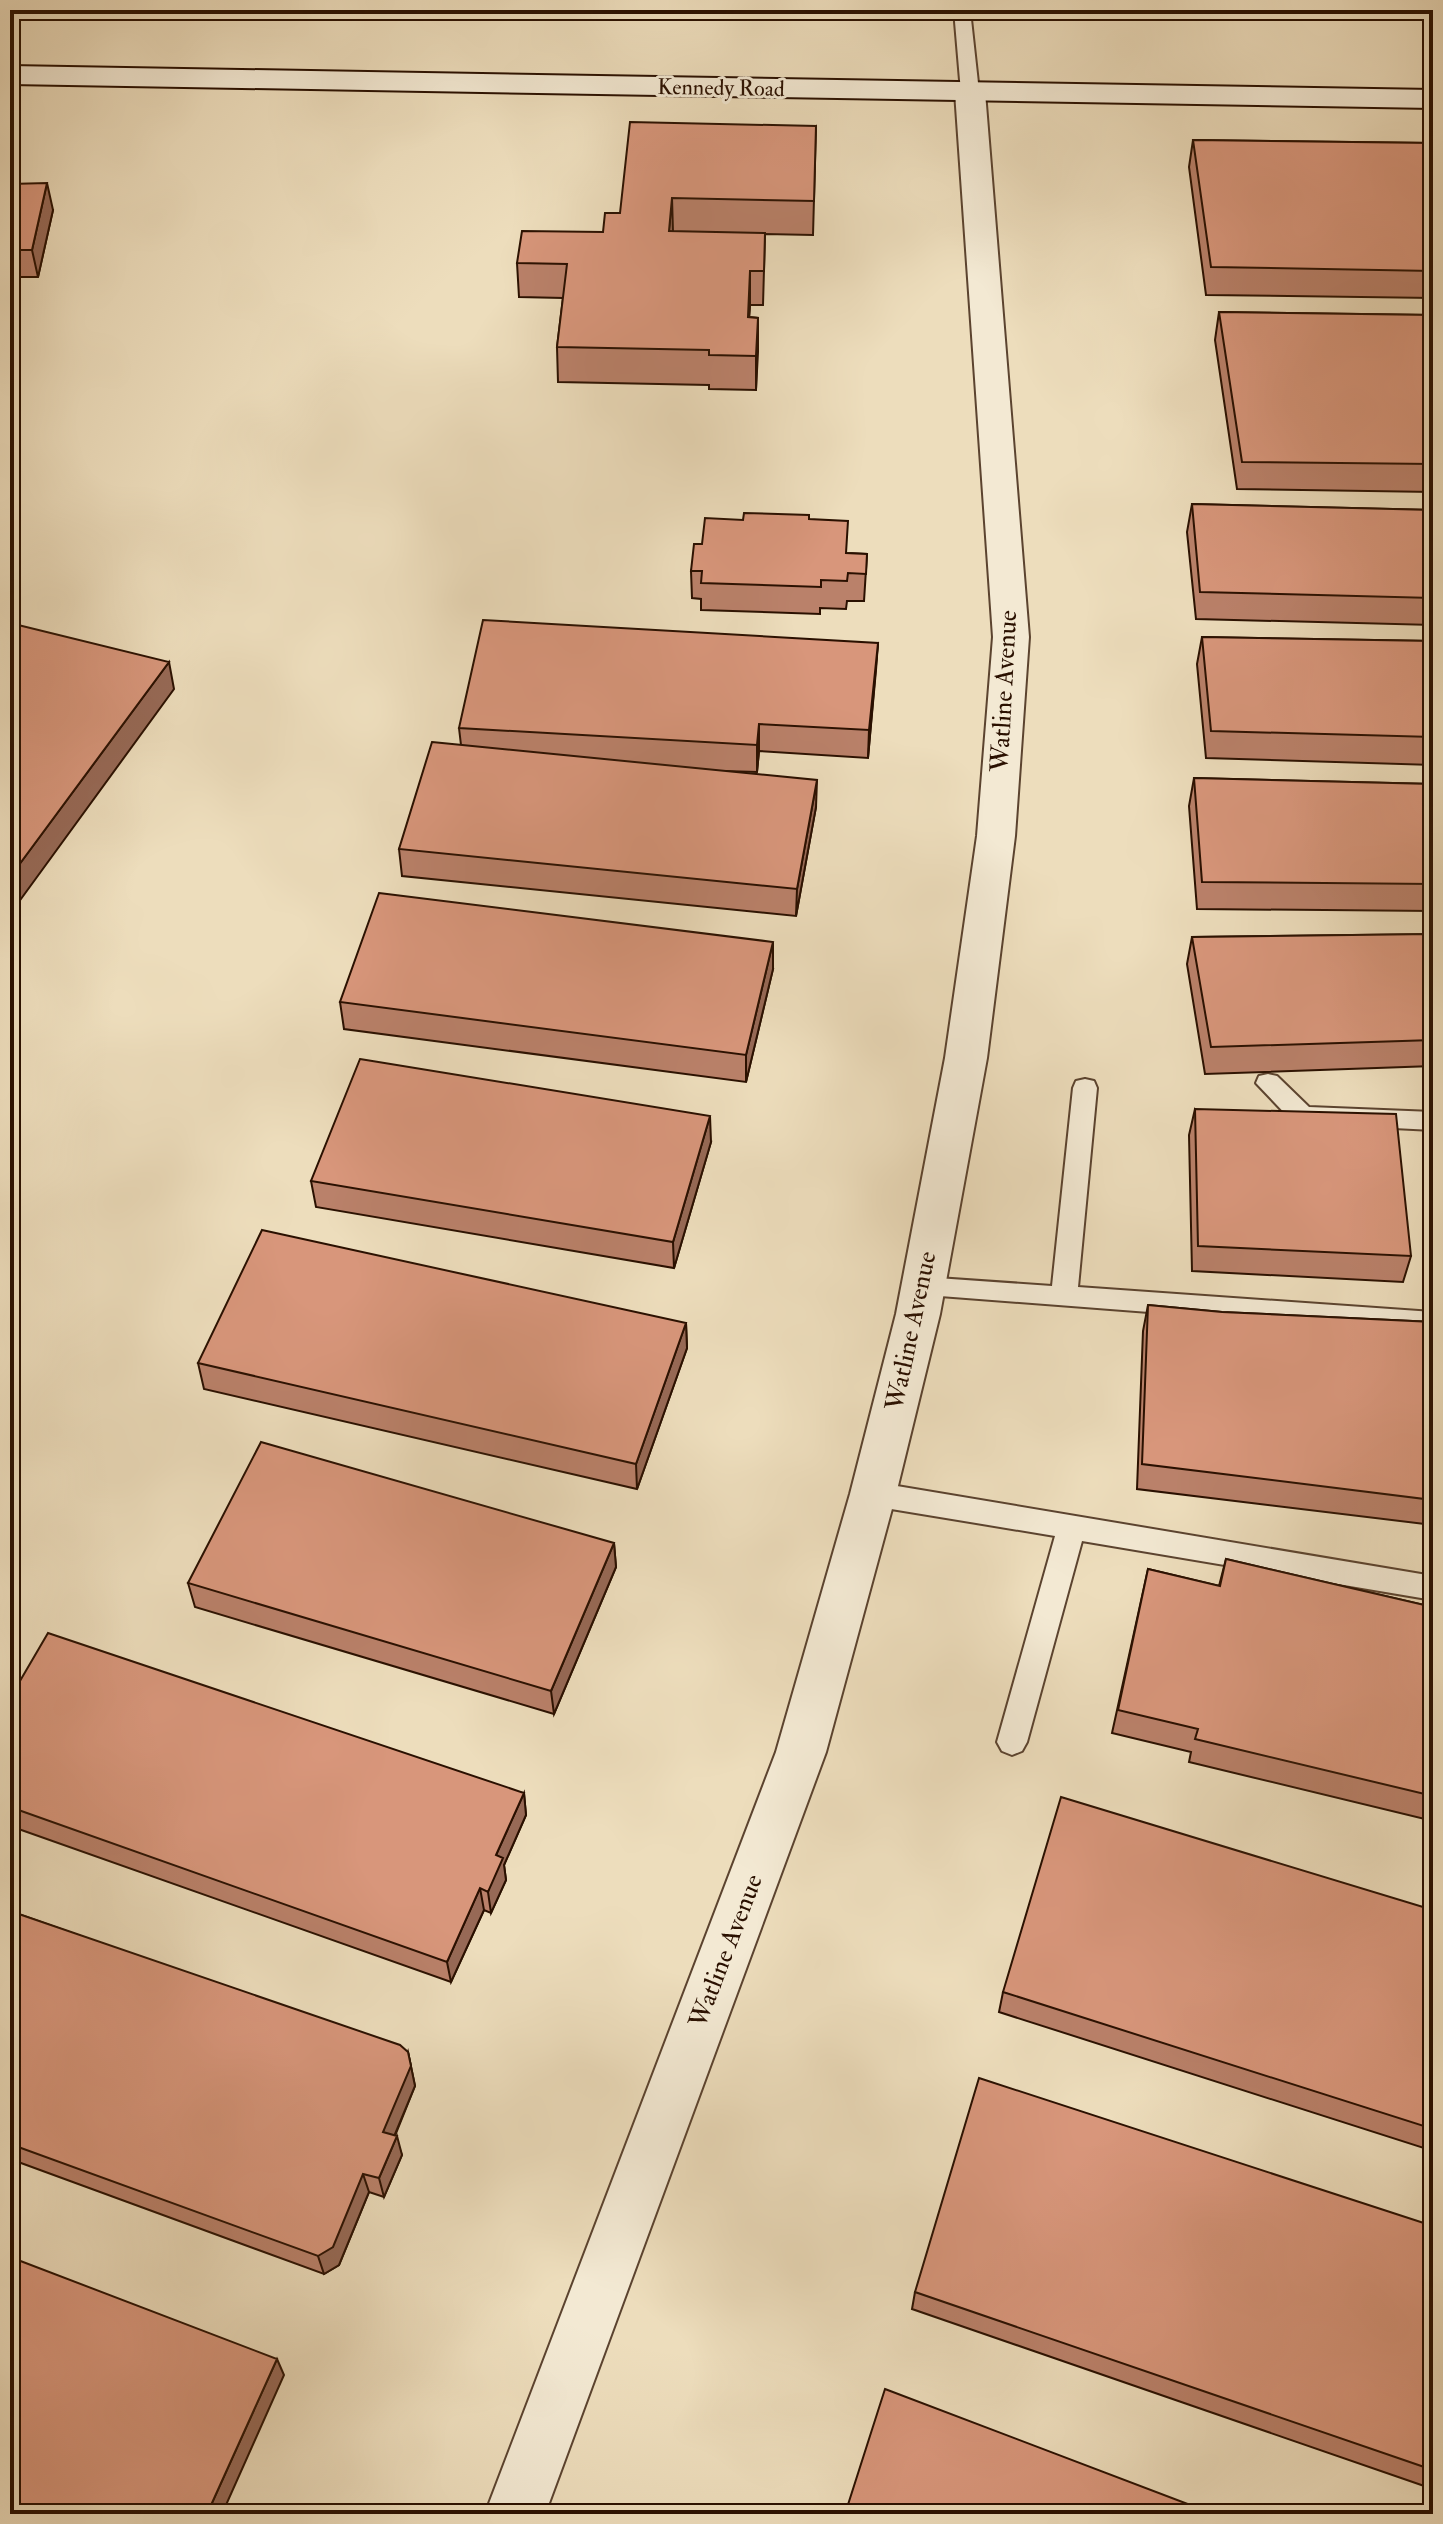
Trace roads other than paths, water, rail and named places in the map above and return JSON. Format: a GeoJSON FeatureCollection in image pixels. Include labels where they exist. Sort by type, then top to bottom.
{"type":"FeatureCollection","features":[{"type":"Feature","properties":{"kind":"street","name":"Kennedy Road"},"geometry":{"type":"LineString","coordinates":[[10,75],[1433,99]]}},
{"type":"Feature","properties":{"kind":"street","name":"Watline Avenue"},"geometry":{"type":"LineString","coordinates":[[515,2514],[801,1752],[873,1494],[923,1287],[966,1058],[994,852],[1011,637],[970,92]]}},
{"type":"Feature","properties":{"kind":"lane"},"geometry":{"type":"LineString","coordinates":[[962,10],[970,92]]}},
{"type":"Feature","properties":{"kind":"lane"},"geometry":{"type":"LineString","coordinates":[[1268,1083],[1303,1116],[1433,1121]]}},
{"type":"Feature","properties":{"kind":"lane"},"geometry":{"type":"LineString","coordinates":[[1064,1297],[1085,1088]]}},
{"type":"Feature","properties":{"kind":"lane"},"geometry":{"type":"LineString","coordinates":[[923,1287],[1433,1323]]}},
{"type":"Feature","properties":{"kind":"lane"},"geometry":{"type":"LineString","coordinates":[[873,1494],[1433,1588]]}},
{"type":"Feature","properties":{"kind":"lane"},"geometry":{"type":"LineString","coordinates":[[1012,1742],[1071,1529]]}}]}
